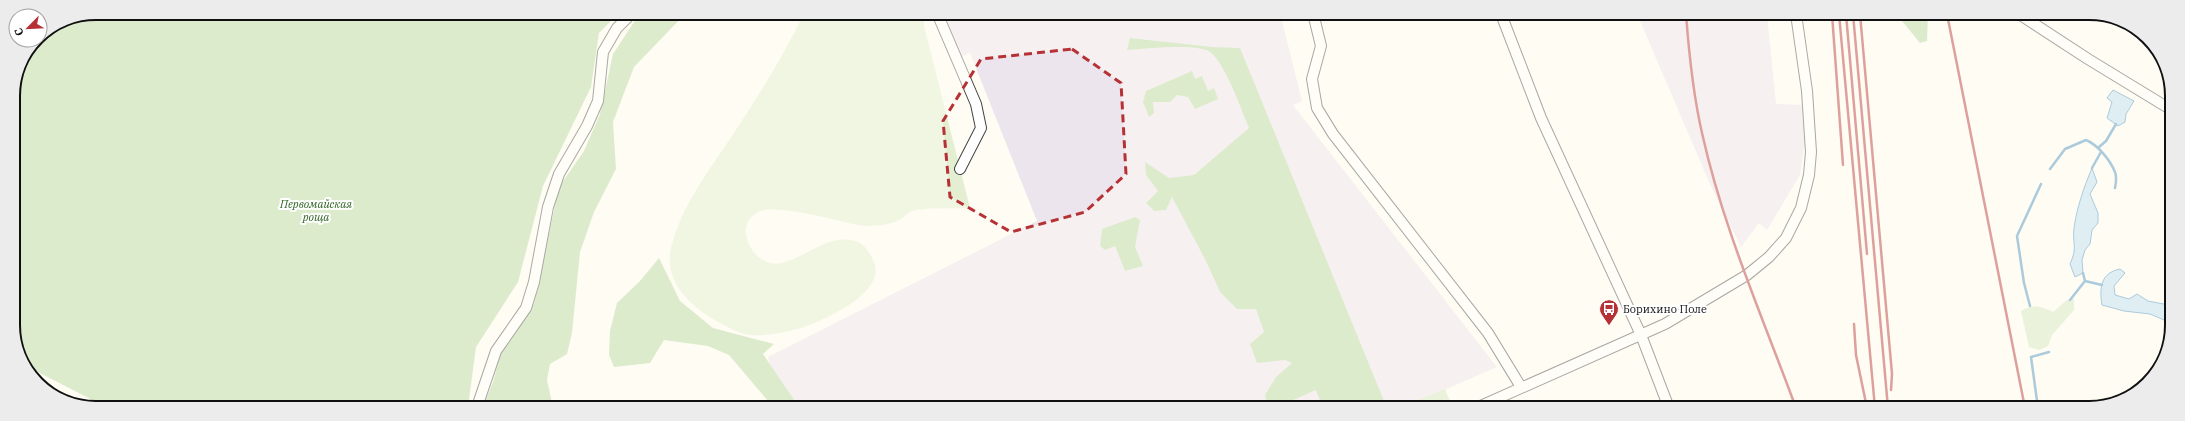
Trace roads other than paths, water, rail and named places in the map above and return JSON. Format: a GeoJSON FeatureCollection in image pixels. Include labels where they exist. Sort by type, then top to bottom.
{"type":"FeatureCollection","features":[{"type":"Feature","properties":{"kind":"street"},"geometry":{"type":"LineString","coordinates":[[479,401],[496,350],[526,308],[534,282],[548,206],[552,193],[559,174],[587,126],[598,101],[603,52],[617,28],[625,20]]}},
{"type":"Feature","properties":{"kind":"street"},"geometry":{"type":"LineString","coordinates":[[940,20],[976,104],[981,128],[960,169]]}},
{"type":"Feature","properties":{"kind":"street"},"geometry":{"type":"LineString","coordinates":[[1314,20],[1321,46],[1312,79],[1317,108],[1333,134],[1488,333],[1521,387]]}},
{"type":"Feature","properties":{"kind":"street"},"geometry":{"type":"LineString","coordinates":[[1503,20],[1541,118],[1641,335],[1666,401]]}},
{"type":"Feature","properties":{"kind":"street"},"geometry":{"type":"LineString","coordinates":[[1491,401],[1665,324],[1704,303],[1759,266],[1786,238],[1797,218],[1809,175],[1811,152],[1807,91],[1797,20]]}},
{"type":"Feature","properties":{"kind":"street"},"geometry":{"type":"LineString","coordinates":[[2028,20],[2165,106]]}},
{"type":"Feature","properties":{"kind":"water"},"geometry":{"type":"Polygon","coordinates":[[[2113,90],[2134,101],[2126,114],[2125,122],[2118,126],[2107,118],[2112,102],[2107,98],[2113,90]]]}},
{"type":"Feature","properties":{"kind":"water"},"geometry":{"type":"Polygon","coordinates":[[[2092,168],[2097,182],[2090,194],[2098,213],[2098,223],[2092,230],[2090,244],[2085,250],[2082,260],[2083,273],[2075,277],[2070,264],[2074,253],[2074,228],[2081,197],[2092,168]]]}},
{"type":"Feature","properties":{"kind":"water"},"geometry":{"type":"Polygon","coordinates":[[[2120,269],[2125,273],[2114,286],[2115,295],[2129,299],[2137,294],[2148,301],[2165,304],[2165,320],[2150,314],[2124,311],[2102,305],[2101,287],[2105,277],[2120,269]]]}},
{"type":"Feature","properties":{"kind":"waterway"},"geometry":{"type":"LineString","coordinates":[[2098,148],[2106,141],[2116,124]]}},
{"type":"Feature","properties":{"kind":"waterway"},"geometry":{"type":"LineString","coordinates":[[2050,169],[2065,149],[2086,140],[2099,149],[2113,167],[2116,174],[2115,188]]}},
{"type":"Feature","properties":{"kind":"waterway"},"geometry":{"type":"LineString","coordinates":[[2092,168],[2101,152]]}},
{"type":"Feature","properties":{"kind":"waterway"},"geometry":{"type":"LineString","coordinates":[[2030,306],[2024,283],[2017,236],[2041,184]]}},
{"type":"Feature","properties":{"kind":"waterway"},"geometry":{"type":"LineString","coordinates":[[2070,300],[2085,281],[2083,273]]}},
{"type":"Feature","properties":{"kind":"waterway"},"geometry":{"type":"LineString","coordinates":[[2085,281],[2102,285]]}},
{"type":"Feature","properties":{"kind":"waterway"},"geometry":{"type":"LineString","coordinates":[[2037,401],[2031,357],[2049,352]]}},
{"type":"Feature","properties":{"kind":"railway"},"geometry":{"type":"LineString","coordinates":[[1687,20],[1696,104],[1711,168],[1744,272],[1793,401]]}},
{"type":"Feature","properties":{"kind":"railway"},"geometry":{"type":"LineString","coordinates":[[1832,20],[1843,165]]}},
{"type":"Feature","properties":{"kind":"railway"},"geometry":{"type":"LineString","coordinates":[[1840,20],[1874,401]]}},
{"type":"Feature","properties":{"kind":"railway"},"geometry":{"type":"LineString","coordinates":[[1847,20],[1867,254]]}},
{"type":"Feature","properties":{"kind":"railway"},"geometry":{"type":"LineString","coordinates":[[1854,20],[1887,401]]}},
{"type":"Feature","properties":{"kind":"railway"},"geometry":{"type":"LineString","coordinates":[[1861,20],[1892,374],[1891,390]]}},
{"type":"Feature","properties":{"kind":"railway"},"geometry":{"type":"LineString","coordinates":[[1948,20],[2024,401]]}},
{"type":"Feature","properties":{"kind":"railway"},"geometry":{"type":"LineString","coordinates":[[1854,324],[1856,355],[1866,401]]}},
{"type":"Feature","properties":{"kind":"place","name":"Борихино Поле"},"geometry":{"type":"Point","coordinates":[1609,326]}},
{"type":"Feature","properties":{"kind":"park label","name":"Первомайская роща"},"geometry":{"type":"Point","coordinates":[316,210]}}]}
